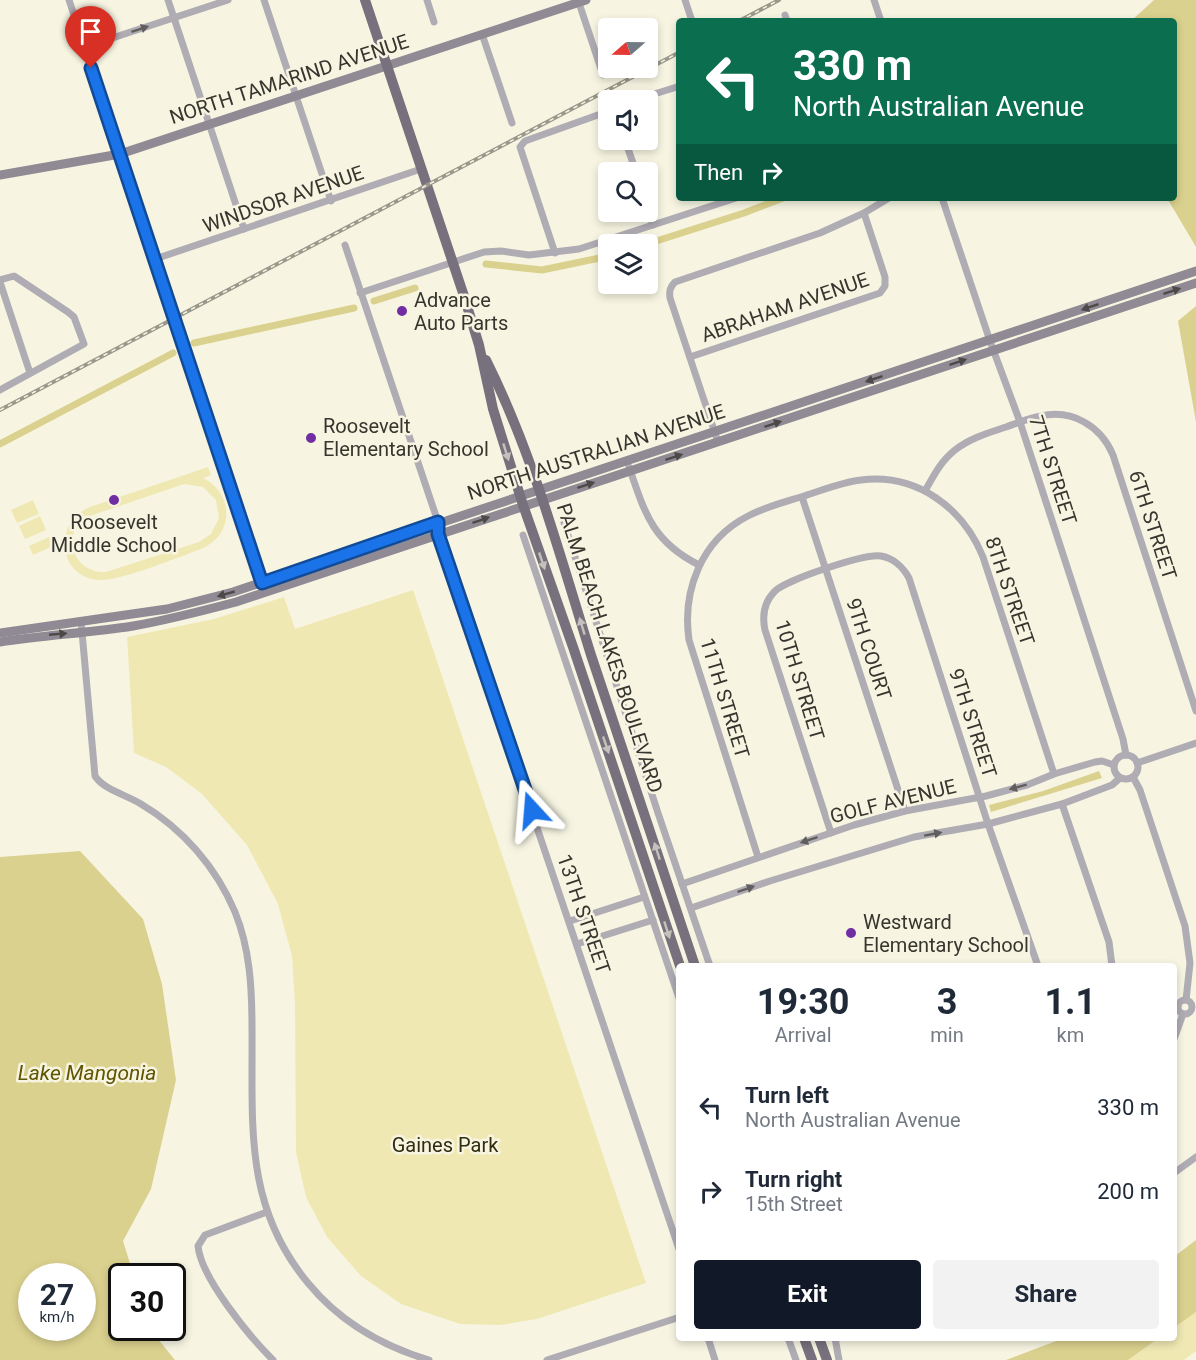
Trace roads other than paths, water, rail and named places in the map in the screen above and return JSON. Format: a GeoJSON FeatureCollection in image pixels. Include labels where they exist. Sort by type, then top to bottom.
{"type":"FeatureCollection","features":[{"type":"Feature","properties":{"kind":"main road","name":"PALM BEACH LAKES BOULEVARD"},"geometry":{"type":"LineString","coordinates":[[365,0],[479,345],[493,409],[522,500],[544,584],[592,705],[679,963]]}},
{"type":"Feature","properties":{"kind":"main road","name":"NORTH TAMARIND AVENUE"},"geometry":{"type":"LineString","coordinates":[[0,175],[120,154],[581,1]]}},
{"type":"Feature","properties":{"kind":"main road","name":"NORTH AUSTRALIAN AVENUE"},"geometry":{"type":"LineString","coordinates":[[541,494],[630,471],[718,442],[1196,271]]}},
{"type":"Feature","properties":{"kind":"main road","name":"NORTH AUSTRALIAN AVENUE"},"geometry":{"type":"LineString","coordinates":[[0,633],[167,609],[264,588],[438,522],[522,500],[715,432],[1196,283]]}},
{"type":"Feature","properties":{"kind":"main road","name":"PALM BEACH LAKES BOULEVARD"},"geometry":{"type":"LineString","coordinates":[[479,345],[508,404],[541,494],[592,657],[694,963]]}},
{"type":"Feature","properties":{"kind":"main road","name":"NORTH AUSTRALIAN AVENUE"},"geometry":{"type":"LineString","coordinates":[[0,642],[170,619],[438,534],[522,500]]}},
{"type":"Feature","properties":{"kind":"main road"},"geometry":{"type":"LineString","coordinates":[[592,705],[607,700]]}},
{"type":"Feature","properties":{"kind":"main road"},"geometry":{"type":"LineString","coordinates":[[805,1341],[812,1360]]}},
{"type":"Feature","properties":{"kind":"main road"},"geometry":{"type":"LineString","coordinates":[[820,1341],[827,1360]]}},
{"type":"Feature","properties":{"kind":"street"},"geometry":{"type":"LineString","coordinates":[[69,0],[264,588]]}},
{"type":"Feature","properties":{"kind":"street"},"geometry":{"type":"LineString","coordinates":[[168,0],[244,230]]}},
{"type":"Feature","properties":{"kind":"street"},"geometry":{"type":"LineString","coordinates":[[85,47],[228,0]]}},
{"type":"Feature","properties":{"kind":"street"},"geometry":{"type":"LineString","coordinates":[[264,0],[331,201]]}},
{"type":"Feature","properties":{"kind":"street"},"geometry":{"type":"LineString","coordinates":[[434,22],[428,1],[436,0]]}},
{"type":"Feature","properties":{"kind":"street"},"geometry":{"type":"LineString","coordinates":[[685,0],[691,18]]}},
{"type":"Feature","properties":{"kind":"street"},"geometry":{"type":"LineString","coordinates":[[874,0],[878,18]]}},
{"type":"Feature","properties":{"kind":"street"},"geometry":{"type":"LineString","coordinates":[[581,1],[598,58]]}},
{"type":"Feature","properties":{"kind":"street"},"geometry":{"type":"LineString","coordinates":[[482,34],[512,123]]}},
{"type":"Feature","properties":{"kind":"street"},"geometry":{"type":"LineString","coordinates":[[658,93],[676,87]]}},
{"type":"Feature","properties":{"kind":"street"},"geometry":{"type":"LineString","coordinates":[[555,253],[520,147],[525,141],[598,115]]}},
{"type":"Feature","properties":{"kind":"street","name":"WINDSOR AVENUE"},"geometry":{"type":"LineString","coordinates":[[155,259],[421,169]]}},
{"type":"Feature","properties":{"kind":"street"},"geometry":{"type":"LineString","coordinates":[[360,293],[492,251],[529,255],[579,249],[727,201]]}},
{"type":"Feature","properties":{"kind":"street"},"geometry":{"type":"LineString","coordinates":[[718,442],[670,298],[672,285],[675,282],[819,233],[864,213],[884,201]]}},
{"type":"Feature","properties":{"kind":"street","name":"7TH STREET"},"geometry":{"type":"LineString","coordinates":[[943,201],[1020,422],[1126,755]]}},
{"type":"Feature","properties":{"kind":"street","name":"ABRAHAM AVENUE"},"geometry":{"type":"LineString","coordinates":[[690,357],[880,294],[885,286],[885,277],[864,213]]}},
{"type":"Feature","properties":{"kind":"street","name":"13TH STREET"},"geometry":{"type":"LineString","coordinates":[[345,245],[438,522],[438,534],[676,1240]]}},
{"type":"Feature","properties":{"kind":"street"},"geometry":{"type":"LineString","coordinates":[[0,390],[84,344],[74,317],[14,276],[0,281],[30,373]]}},
{"type":"Feature","properties":{"kind":"street","name":"6TH STREET"},"geometry":{"type":"LineString","coordinates":[[925,491],[942,462],[957,448],[977,437],[1049,414],[1068,416],[1094,428],[1113,454],[1196,711]]}},
{"type":"Feature","properties":{"kind":"street"},"geometry":{"type":"LineString","coordinates":[[627,462],[655,530],[670,547],[699,565]]}},
{"type":"Feature","properties":{"kind":"street","name":"8TH STREET"},"geometry":{"type":"LineString","coordinates":[[802,497],[847,482],[868,479],[895,481],[925,491],[955,513],[968,527],[978,544],[1054,774]]}},
{"type":"Feature","properties":{"kind":"street","name":"11TH STREET"},"geometry":{"type":"LineString","coordinates":[[758,857],[689,640],[687,611],[699,565],[720,537],[739,521],[802,497]]}},
{"type":"Feature","properties":{"kind":"street","name":"9TH COURT"},"geometry":{"type":"LineString","coordinates":[[802,497],[905,811]]}},
{"type":"Feature","properties":{"kind":"street"},"geometry":{"type":"LineString","coordinates":[[564,523],[709,963]]}},
{"type":"Feature","properties":{"kind":"street"},"geometry":{"type":"LineString","coordinates":[[522,535],[544,584],[620,825],[676,989]]}},
{"type":"Feature","properties":{"kind":"street","name":"9TH STREET"},"geometry":{"type":"LineString","coordinates":[[826,569],[862,557],[876,555],[894,561],[907,574],[988,824],[1037,963]]}},
{"type":"Feature","properties":{"kind":"street","name":"10TH STREET"},"geometry":{"type":"LineString","coordinates":[[826,569],[778,588],[767,603],[763,620],[831,833]]}},
{"type":"Feature","properties":{"kind":"street"},"geometry":{"type":"LineString","coordinates":[[81,621],[95,776],[104,785],[156,814],[187,840],[218,880],[241,929],[252,983],[255,1161],[267,1212],[281,1245],[326,1303],[366,1334],[399,1350],[429,1360]]}},
{"type":"Feature","properties":{"kind":"street"},"geometry":{"type":"LineString","coordinates":[[592,657],[605,653]]}},
{"type":"Feature","properties":{"kind":"street"},"geometry":{"type":"LineString","coordinates":[[1137,763],[1196,743]]}},
{"type":"Feature","properties":{"kind":"street"},"geometry":{"type":"LineString","coordinates":[[1126,755],[1137,763],[1137,771],[1133,777],[1120,778],[1115,772],[1114,765],[1117,759],[1126,755]]}},
{"type":"Feature","properties":{"kind":"street","name":"GOLF AVENUE"},"geometry":{"type":"LineString","coordinates":[[682,884],[831,833],[905,811],[980,798],[1095,762],[1102,761],[1114,765]]}},
{"type":"Feature","properties":{"kind":"street"},"geometry":{"type":"LineString","coordinates":[[1133,777],[1140,790],[1185,926],[1190,963],[1186,999]]}},
{"type":"Feature","properties":{"kind":"street","name":"GOLF AVENUE"},"geometry":{"type":"LineString","coordinates":[[691,908],[914,837],[988,824],[1062,804],[1112,785],[1120,778]]}},
{"type":"Feature","properties":{"kind":"street"},"geometry":{"type":"LineString","coordinates":[[1062,804],[1109,942],[1112,963]]}},
{"type":"Feature","properties":{"kind":"street"},"geometry":{"type":"LineString","coordinates":[[646,817],[658,813]]}},
{"type":"Feature","properties":{"kind":"street"},"geometry":{"type":"LineString","coordinates":[[620,825],[632,821]]}},
{"type":"Feature","properties":{"kind":"street"},"geometry":{"type":"LineString","coordinates":[[570,921],[644,897]]}},
{"type":"Feature","properties":{"kind":"street"},"geometry":{"type":"LineString","coordinates":[[577,944],[653,920]]}},
{"type":"Feature","properties":{"kind":"street"},"geometry":{"type":"LineString","coordinates":[[1177,1005],[1186,999]]}},
{"type":"Feature","properties":{"kind":"street"},"geometry":{"type":"LineString","coordinates":[[1177,1032],[1184,1014],[1194,1008],[1186,999]]}},
{"type":"Feature","properties":{"kind":"street"},"geometry":{"type":"LineString","coordinates":[[1177,1008],[1184,1014]]}},
{"type":"Feature","properties":{"kind":"street"},"geometry":{"type":"LineString","coordinates":[[1177,1171],[1196,1157]]}},
{"type":"Feature","properties":{"kind":"street"},"geometry":{"type":"LineString","coordinates":[[267,1212],[205,1235],[198,1246],[204,1264],[231,1311],[273,1360]]}},
{"type":"Feature","properties":{"kind":"street"},"geometry":{"type":"LineString","coordinates":[[547,1360],[676,1318]]}},
{"type":"Feature","properties":{"kind":"street"},"geometry":{"type":"LineString","coordinates":[[709,1341],[716,1360]]}},
{"type":"Feature","properties":{"kind":"street"},"geometry":{"type":"LineString","coordinates":[[789,1341],[796,1360]]}},
{"type":"Feature","properties":{"kind":"street"},"geometry":{"type":"LineString","coordinates":[[836,1341],[839,1360]]}},
{"type":"Feature","properties":{"kind":"water"},"geometry":{"type":"Polygon","coordinates":[[[1154,0],[1196,0],[1196,247],[1169,201],[1177,201],[1177,18],[1134,18],[1154,0]]]}},
{"type":"Feature","properties":{"kind":"water"},"geometry":{"type":"Polygon","coordinates":[[[1196,306],[1196,422],[1178,321],[1196,306]]]}},
{"type":"Feature","properties":{"kind":"water"},"geometry":{"type":"Polygon","coordinates":[[[1099,771],[1102,778],[991,812],[989,805],[1043,791],[1099,771]]]}},
{"type":"Feature","properties":{"kind":"water","name":"Lake Mangonia"},"geometry":{"type":"Polygon","coordinates":[[[80,851],[143,919],[162,984],[176,1080],[151,1189],[123,1241],[130,1263],[108,1263],[108,1341],[160,1341],[175,1360],[0,1360],[0,857],[80,851]]]}},
{"type":"Feature","properties":{"kind":"water"},"geometry":{"type":"Polygon","coordinates":[[[1196,1240],[1196,1312],[1177,1326],[1177,1254],[1196,1240]]]}},
{"type":"Feature","properties":{"kind":"water"},"geometry":{"type":"Polygon","coordinates":[[[1056,1341],[1155,1341],[1128,1360],[1006,1360],[1056,1341]]]}},
{"type":"Feature","properties":{"kind":"waterway"},"geometry":{"type":"LineString","coordinates":[[658,240],[775,201]]}},
{"type":"Feature","properties":{"kind":"waterway"},"geometry":{"type":"LineString","coordinates":[[486,264],[542,270],[598,258]]}},
{"type":"Feature","properties":{"kind":"waterway"},"geometry":{"type":"LineString","coordinates":[[374,301],[415,288]]}},
{"type":"Feature","properties":{"kind":"waterway"},"geometry":{"type":"LineString","coordinates":[[194,343],[354,308]]}},
{"type":"Feature","properties":{"kind":"waterway"},"geometry":{"type":"LineString","coordinates":[[0,444],[173,353]]}},
{"type":"Feature","properties":{"kind":"railway"},"geometry":{"type":"LineString","coordinates":[[745,18],[779,0]]}},
{"type":"Feature","properties":{"kind":"railway"},"geometry":{"type":"LineString","coordinates":[[0,410],[676,54]]}},
{"type":"Feature","properties":{"kind":"place","name":"Advance Auto Parts"},"geometry":{"type":"Point","coordinates":[402,311]}},
{"type":"Feature","properties":{"kind":"place","name":"Roosevelt Elementary School"},"geometry":{"type":"Point","coordinates":[311,438]}},
{"type":"Feature","properties":{"kind":"place","name":"Roosevelt Middle School"},"geometry":{"type":"Point","coordinates":[114,500]}},
{"type":"Feature","properties":{"kind":"place","name":"Westward Elementary School"},"geometry":{"type":"Point","coordinates":[851,933]}},
{"type":"Feature","properties":{"kind":"park label","name":"Gaines Park"},"geometry":{"type":"Point","coordinates":[445,1145]}}]}
